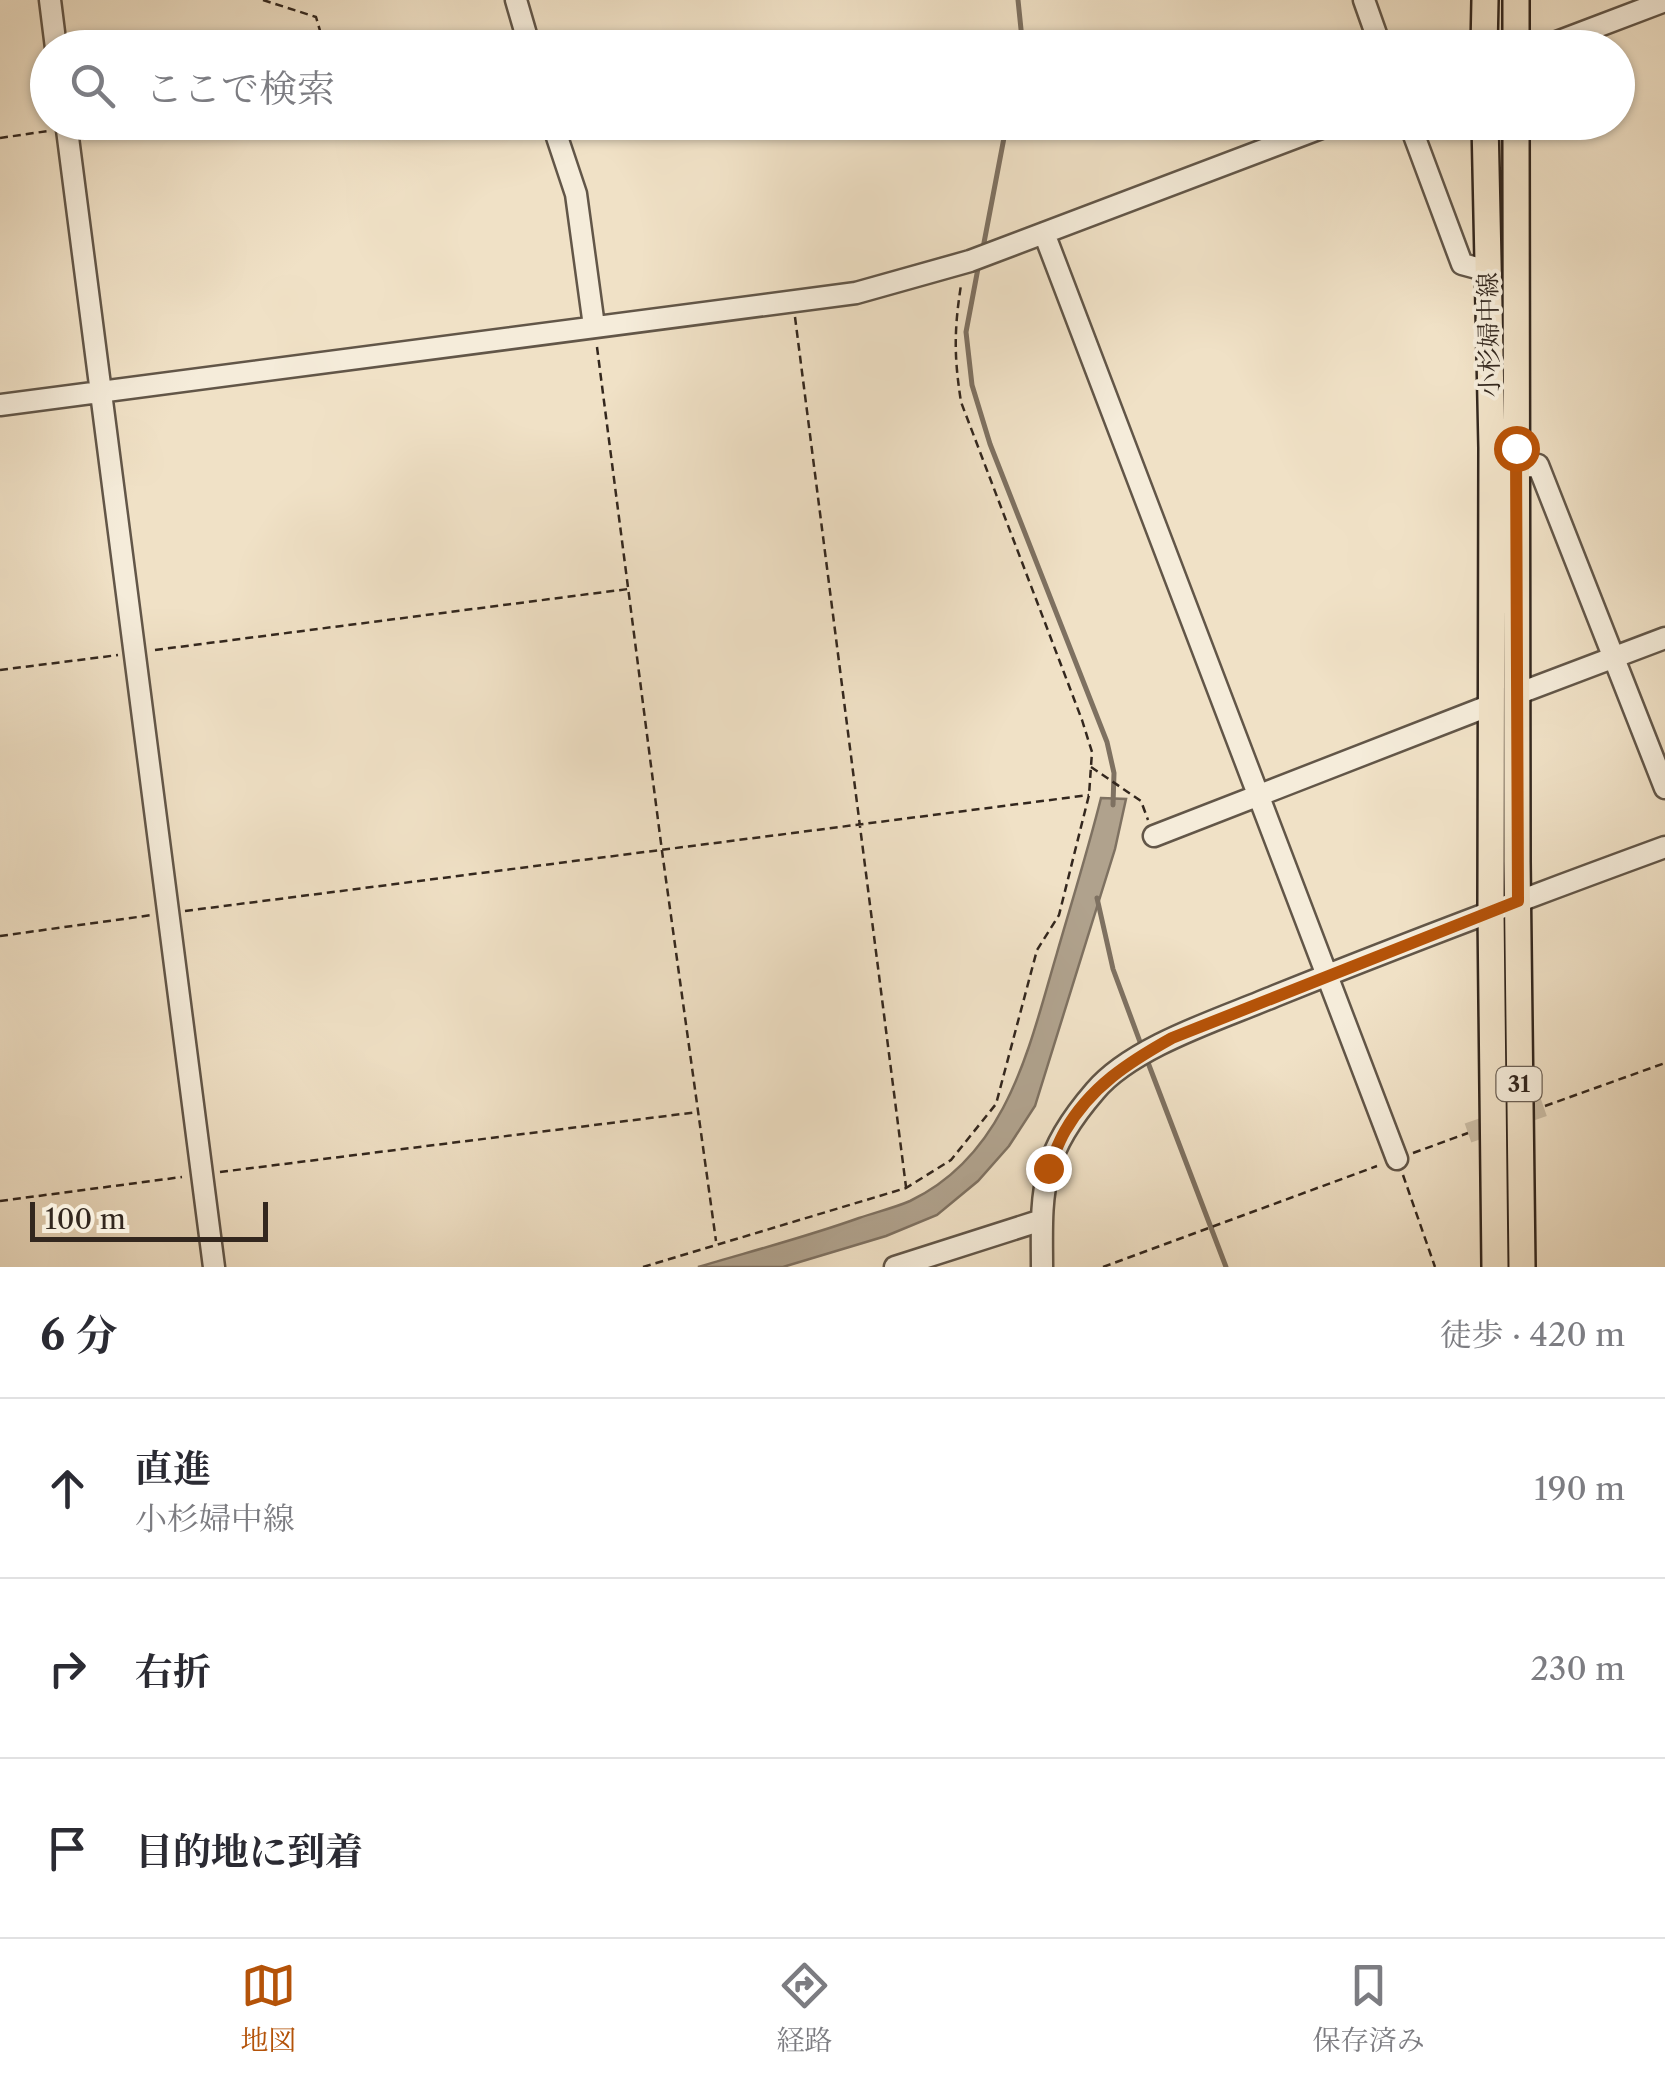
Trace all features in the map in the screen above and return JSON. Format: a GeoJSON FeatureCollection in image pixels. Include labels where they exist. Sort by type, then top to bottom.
{"type":"FeatureCollection","features":[{"type":"Feature","properties":{"kind":"main road"},"geometry":{"type":"LineString","coordinates":[[1484,30],[1485,0]]}},
{"type":"Feature","properties":{"kind":"main road"},"geometry":{"type":"LineString","coordinates":[[1516,0],[1516,30]]}},
{"type":"Feature","properties":{"kind":"main road","name":"小杉婦中線"},"geometry":{"type":"LineString","coordinates":[[1485,140],[1492,448],[1495,1267]]}},
{"type":"Feature","properties":{"kind":"main road","name":"小杉婦中線"},"geometry":{"type":"LineString","coordinates":[[1516,140],[1522,1267]]}},
{"type":"Feature","properties":{"kind":"street"},"geometry":{"type":"LineString","coordinates":[[50,0],[54,30]]}},
{"type":"Feature","properties":{"kind":"street"},"geometry":{"type":"LineString","coordinates":[[516,0],[525,30]]}},
{"type":"Feature","properties":{"kind":"street"},"geometry":{"type":"LineString","coordinates":[[1364,0],[1375,30]]}},
{"type":"Feature","properties":{"kind":"street"},"geometry":{"type":"LineString","coordinates":[[1588,30],[1665,1]]}},
{"type":"Feature","properties":{"kind":"street"},"geometry":{"type":"LineString","coordinates":[[68,140],[214,1267]]}},
{"type":"Feature","properties":{"kind":"street"},"geometry":{"type":"LineString","coordinates":[[558,140],[576,194],[594,326]]}},
{"type":"Feature","properties":{"kind":"street"},"geometry":{"type":"LineString","coordinates":[[0,404],[856,293],[967,262],[1289,140]]}},
{"type":"Feature","properties":{"kind":"street"},"geometry":{"type":"LineString","coordinates":[[1416,140],[1462,264],[1488,271]]}},
{"type":"Feature","properties":{"kind":"street"},"geometry":{"type":"LineString","coordinates":[[1044,232],[1397,1159]]}},
{"type":"Feature","properties":{"kind":"street"},"geometry":{"type":"LineString","coordinates":[[1516,468],[1538,465],[1665,788]]}},
{"type":"Feature","properties":{"kind":"street"},"geometry":{"type":"LineString","coordinates":[[1516,694],[1665,638]]}},
{"type":"Feature","properties":{"kind":"street"},"geometry":{"type":"LineString","coordinates":[[1154,836],[1492,706]]}},
{"type":"Feature","properties":{"kind":"street"},"geometry":{"type":"LineString","coordinates":[[1042,1267],[1048,1168],[1065,1131],[1097,1088],[1132,1060],[1172,1038],[1328,975],[1665,847]]}},
{"type":"Feature","properties":{"kind":"street"},"geometry":{"type":"LineString","coordinates":[[895,1267],[1042,1220]]}},
{"type":"Feature","properties":{"kind":"path"},"geometry":{"type":"LineString","coordinates":[[263,0],[316,18],[320,30]]}},
{"type":"Feature","properties":{"kind":"path"},"geometry":{"type":"LineString","coordinates":[[644,1267],[906,1188],[950,1160],[996,1104],[1037,950],[1060,914],[1089,794],[1092,752],[961,402],[955,324],[967,262]]}},
{"type":"Feature","properties":{"kind":"path"},"geometry":{"type":"LineString","coordinates":[[793,301],[906,1188]]}},
{"type":"Feature","properties":{"kind":"path"},"geometry":{"type":"LineString","coordinates":[[594,326],[717,1244]]}},
{"type":"Feature","properties":{"kind":"path"},"geometry":{"type":"LineString","coordinates":[[0,670],[629,589]]}},
{"type":"Feature","properties":{"kind":"path"},"geometry":{"type":"LineString","coordinates":[[1091,768],[1141,801],[1154,836]]}},
{"type":"Feature","properties":{"kind":"path"},"geometry":{"type":"LineString","coordinates":[[0,936],[1089,794]]}},
{"type":"Feature","properties":{"kind":"path"},"geometry":{"type":"LineString","coordinates":[[1545,1106],[1665,1062]]}},
{"type":"Feature","properties":{"kind":"path"},"geometry":{"type":"LineString","coordinates":[[0,1201],[698,1112]]}},
{"type":"Feature","properties":{"kind":"path"},"geometry":{"type":"LineString","coordinates":[[1102,1267],[1468,1133]]}},
{"type":"Feature","properties":{"kind":"path"},"geometry":{"type":"LineString","coordinates":[[1397,1159],[1435,1267]]}},
{"type":"Feature","properties":{"kind":"shaded area"},"geometry":{"type":"Polygon","coordinates":[[[1101,798],[1126,799],[1115,849],[1035,1106],[1009,1146],[978,1181],[937,1215],[886,1236],[783,1267],[698,1267],[910,1201],[943,1181],[970,1156],[1010,1095],[1024,1060],[1101,798]]]}},
{"type":"Feature","properties":{"kind":"waterway"},"geometry":{"type":"LineString","coordinates":[[1018,0],[1021,30]]}},
{"type":"Feature","properties":{"kind":"waterway"},"geometry":{"type":"LineString","coordinates":[[983,248],[1004,140]]}},
{"type":"Feature","properties":{"kind":"waterway"},"geometry":{"type":"LineString","coordinates":[[979,263],[966,332],[972,385],[990,444],[1107,742],[1114,773],[1113,805]]}},
{"type":"Feature","properties":{"kind":"waterway"},"geometry":{"type":"LineString","coordinates":[[1097,898],[1113,969],[1143,1050]]}},
{"type":"Feature","properties":{"kind":"waterway"},"geometry":{"type":"LineString","coordinates":[[1147,1060],[1226,1267]]}},
{"type":"Feature","properties":{"kind":"tunnel"},"geometry":{"type":"LineString","coordinates":[[1468,1133],[1545,1106]]}},
{"type":"Feature","properties":{"kind":"route"},"geometry":{"type":"LineString","coordinates":[[1048,1168],[1065,1131],[1097,1088],[1132,1060],[1172,1038],[1518,901],[1516,448]]}}]}
